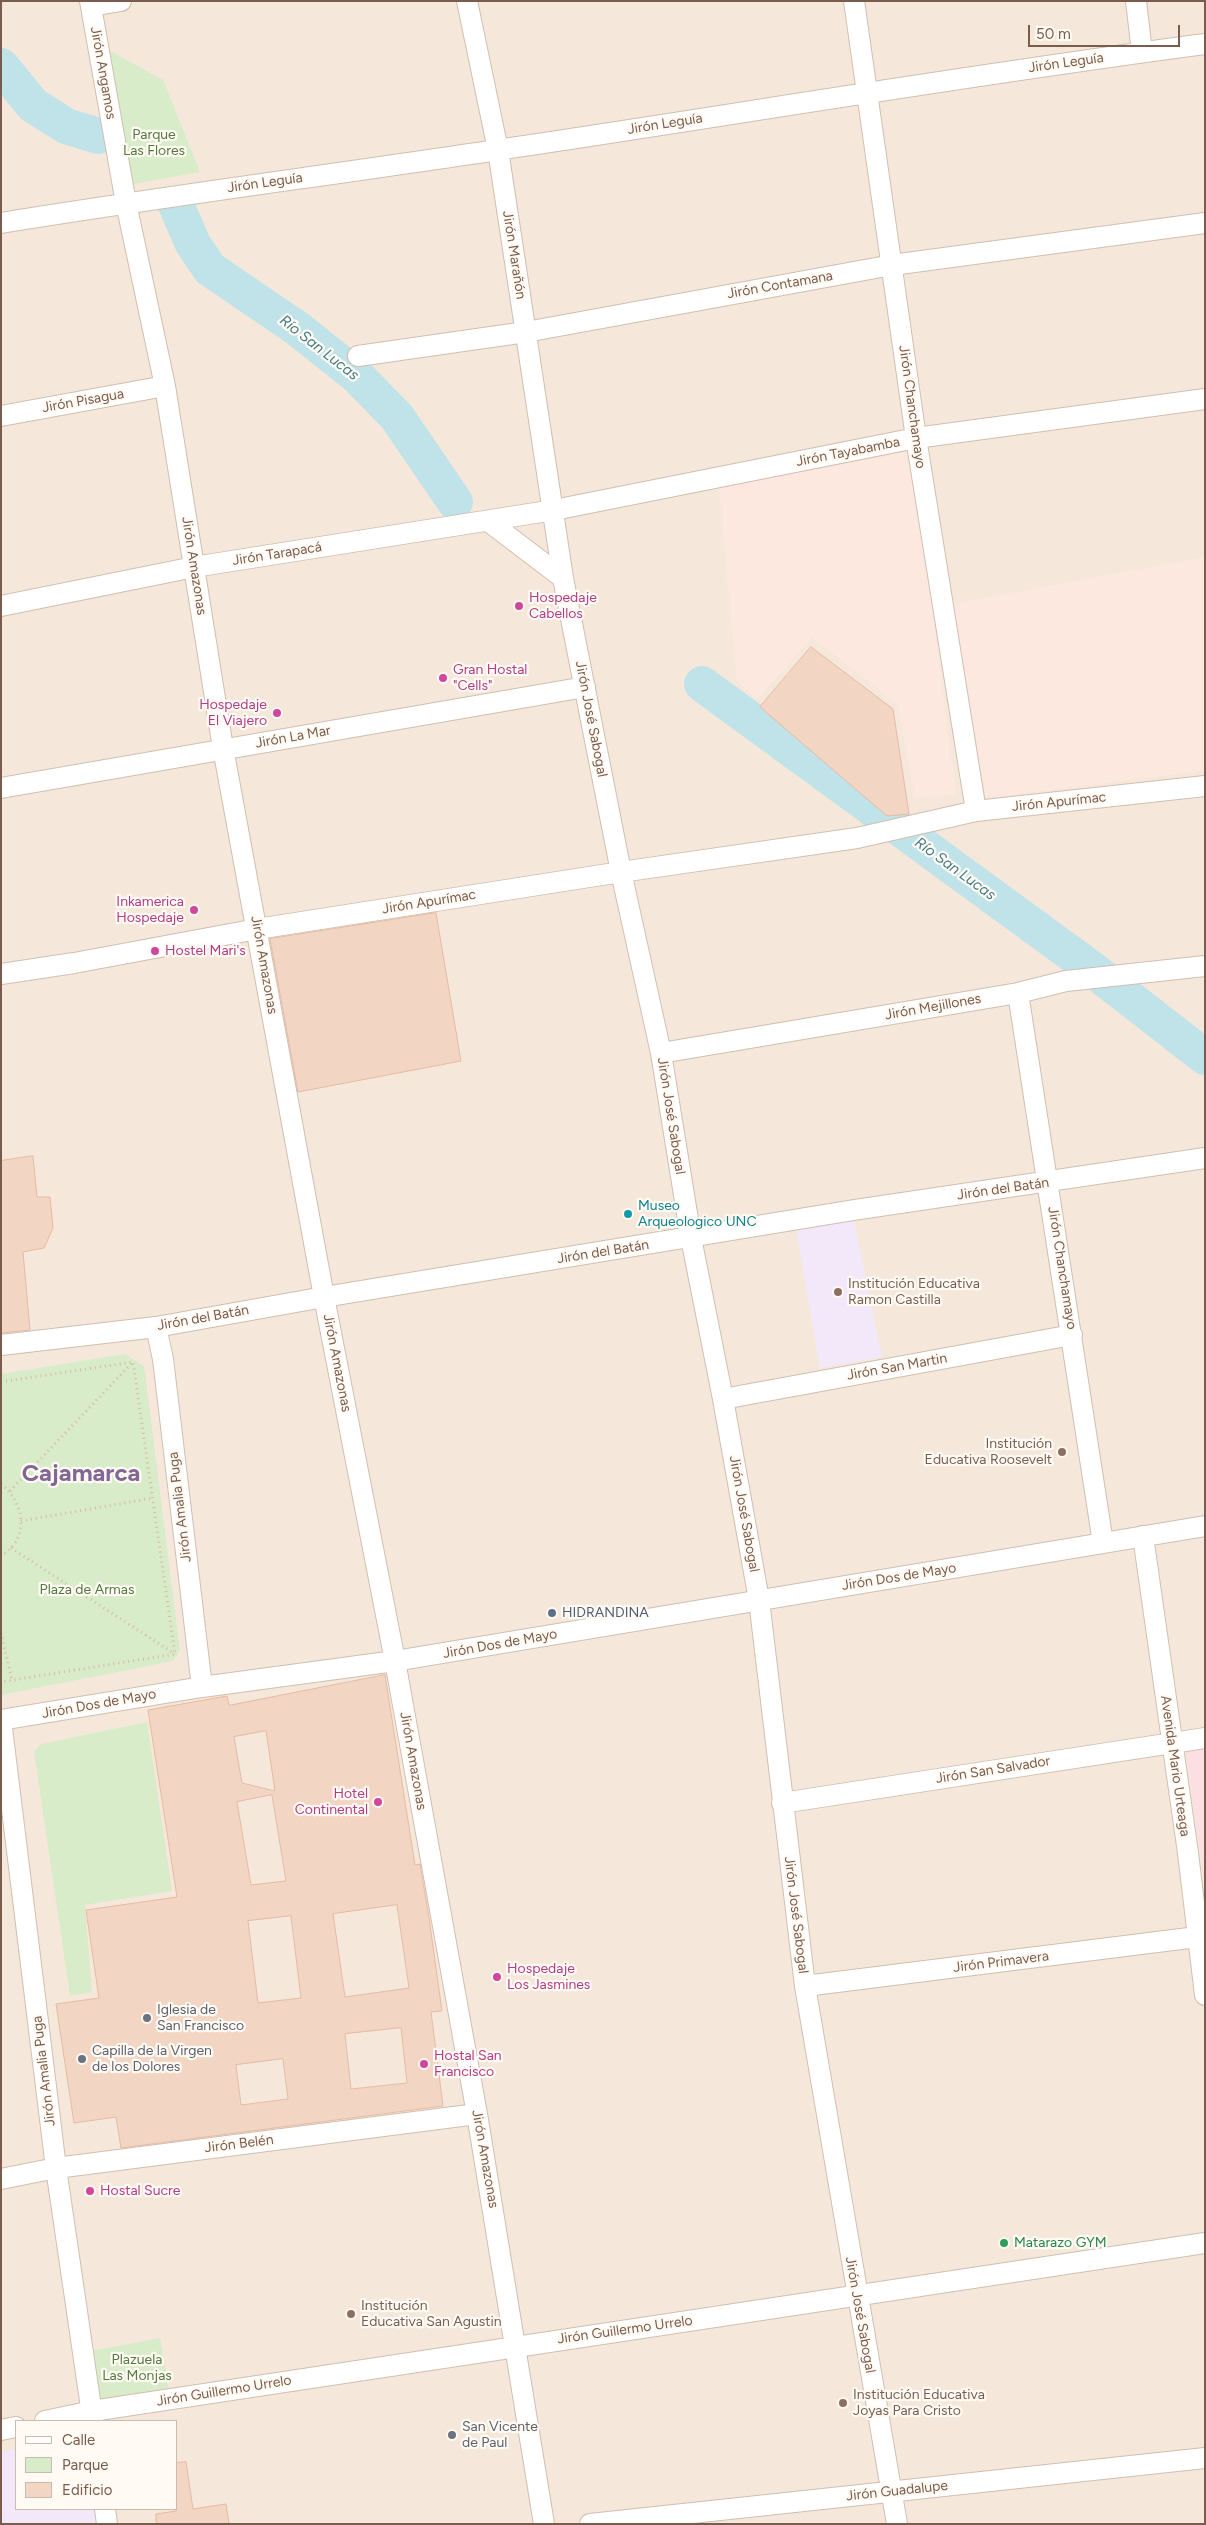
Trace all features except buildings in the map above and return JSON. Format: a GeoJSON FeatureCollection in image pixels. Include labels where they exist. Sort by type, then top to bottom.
{"type":"FeatureCollection","features":[{"type":"Feature","properties":{"kind":"street"},"geometry":{"type":"LineString","coordinates":[[90,4],[121,1]]}},
{"type":"Feature","properties":{"kind":"street","name":"Jirón Marañón"},"geometry":{"type":"LineString","coordinates":[[467,1],[498,150],[554,510]]}},
{"type":"Feature","properties":{"kind":"street","name":"Jirón Chanchamayo"},"geometry":{"type":"LineString","coordinates":[[854,1],[916,438],[976,811]]}},
{"type":"Feature","properties":{"kind":"street"},"geometry":{"type":"LineString","coordinates":[[1136,1],[1142,52]]}},
{"type":"Feature","properties":{"kind":"street","name":"Jirón Angamos"},"geometry":{"type":"LineString","coordinates":[[90,4],[126,203]]}},
{"type":"Feature","properties":{"kind":"street","name":"Jirón Leguía"},"geometry":{"type":"LineString","coordinates":[[1,223],[1205,44]]}},
{"type":"Feature","properties":{"kind":"street","name":"Jirón Amazonas"},"geometry":{"type":"LineString","coordinates":[[126,203],[165,386],[223,748],[324,1297],[395,1661],[477,2114],[544,2524]]}},
{"type":"Feature","properties":{"kind":"street","name":"Jirón Contamana"},"geometry":{"type":"LineString","coordinates":[[358,356],[526,332],[892,265],[1205,223]]}},
{"type":"Feature","properties":{"kind":"street","name":"Jirón Pisagua"},"geometry":{"type":"LineString","coordinates":[[1,416],[165,386]]}},
{"type":"Feature","properties":{"kind":"street","name":"Jirón Tayabamba"},"geometry":{"type":"LineString","coordinates":[[554,510],[916,438],[1205,399]]}},
{"type":"Feature","properties":{"kind":"street","name":"Jirón Tarapacá"},"geometry":{"type":"LineString","coordinates":[[1,606],[194,567],[554,510]]}},
{"type":"Feature","properties":{"kind":"street","name":"Jirón José Sabogal"},"geometry":{"type":"LineString","coordinates":[[554,510],[563,578],[621,872],[661,1053],[691,1238],[723,1399],[759,1600],[805,1986],[897,2524]]}},
{"type":"Feature","properties":{"kind":"street"},"geometry":{"type":"LineString","coordinates":[[488,521],[563,578]]}},
{"type":"Feature","properties":{"kind":"street","name":"Jirón La Mar"},"geometry":{"type":"LineString","coordinates":[[1,788],[585,686]]}},
{"type":"Feature","properties":{"kind":"street","name":"Jirón Apurímac"},"geometry":{"type":"LineString","coordinates":[[1,974],[74,964],[257,929],[621,872],[857,838],[976,811],[1205,786]]}},
{"type":"Feature","properties":{"kind":"street","name":"Jirón Mejillones"},"geometry":{"type":"LineString","coordinates":[[661,1053],[1018,993],[1066,981],[1126,973],[1205,966]]}},
{"type":"Feature","properties":{"kind":"street","name":"Jirón Chanchamayo"},"geometry":{"type":"LineString","coordinates":[[1018,993],[1049,1182],[1103,1543]]}},
{"type":"Feature","properties":{"kind":"street","name":"Jirón del Batán"},"geometry":{"type":"LineString","coordinates":[[1,1345],[156,1327],[324,1297],[854,1210],[1205,1158]]}},
{"type":"Feature","properties":{"kind":"street","name":"Jirón Amalia Puga"},"geometry":{"type":"LineString","coordinates":[[156,1327],[163,1359],[202,1687]]}},
{"type":"Feature","properties":{"kind":"street","name":"Jirón San Martin"},"geometry":{"type":"LineString","coordinates":[[723,1399],[1072,1335]]}},
{"type":"Feature","properties":{"kind":"street","name":"Jirón Dos de Mayo"},"geometry":{"type":"LineString","coordinates":[[1,1720],[202,1687],[395,1661],[1205,1526]]}},
{"type":"Feature","properties":{"kind":"street","name":"Avenida Mario Urteaga"},"geometry":{"type":"LineString","coordinates":[[1143,1536],[1172,1743],[1196,1852],[1205,1995]]}},
{"type":"Feature","properties":{"kind":"street","name":"Jirón Amalia Puga"},"geometry":{"type":"LineString","coordinates":[[1,1720],[56,2168],[93,2416]]}},
{"type":"Feature","properties":{"kind":"street","name":"Jirón San Salvador"},"geometry":{"type":"LineString","coordinates":[[782,1802],[1205,1738]]}},
{"type":"Feature","properties":{"kind":"street","name":"Jirón Primavera"},"geometry":{"type":"LineString","coordinates":[[805,1986],[1201,1936]]}},
{"type":"Feature","properties":{"kind":"street","name":"Jirón Belén"},"geometry":{"type":"LineString","coordinates":[[1,2179],[56,2168],[477,2114]]}},
{"type":"Feature","properties":{"kind":"street","name":"Jirón Guillermo Urrelo"},"geometry":{"type":"LineString","coordinates":[[55,2420],[93,2416],[516,2345],[857,2297],[1205,2243]]}},
{"type":"Feature","properties":{"kind":"street"},"geometry":{"type":"LineString","coordinates":[[1,2430],[15,2427]]}},
{"type":"Feature","properties":{"kind":"street","name":"Jirón Guadalupe"},"geometry":{"type":"LineString","coordinates":[[590,2524],[1205,2458]]}},
{"type":"Feature","properties":{"kind":"street"},"geometry":{"type":"LineString","coordinates":[[105,2510],[107,2524]]}},
{"type":"Feature","properties":{"kind":"path"},"geometry":{"type":"LineString","coordinates":[[1,1382],[133,1362]]}},
{"type":"Feature","properties":{"kind":"path"},"geometry":{"type":"LineString","coordinates":[[10,1491],[133,1362]]}},
{"type":"Feature","properties":{"kind":"path"},"geometry":{"type":"LineString","coordinates":[[133,1362],[175,1654]]}},
{"type":"Feature","properties":{"kind":"path"},"geometry":{"type":"LineString","coordinates":[[1,1484],[10,1491],[20,1509],[21,1521],[17,1540],[1,1556]]}},
{"type":"Feature","properties":{"kind":"path"},"geometry":{"type":"LineString","coordinates":[[21,1521],[153,1498]]}},
{"type":"Feature","properties":{"kind":"path"},"geometry":{"type":"LineString","coordinates":[[11,1548],[175,1654]]}},
{"type":"Feature","properties":{"kind":"path"},"geometry":{"type":"LineString","coordinates":[[1,1633],[12,1680]]}},
{"type":"Feature","properties":{"kind":"path"},"geometry":{"type":"LineString","coordinates":[[1,1682],[175,1654]]}},
{"type":"Feature","properties":{"kind":"shaded area"},"geometry":{"type":"Polygon","coordinates":[[[1,1],[1205,1],[1205,2524],[1,2524],[1,1]]]}},
{"type":"Feature","properties":{"kind":"shaded area"},"geometry":{"type":"Polygon","coordinates":[[[912,451],[956,794],[915,798],[898,705],[812,637],[758,699],[737,681],[719,488],[912,451]]]}},
{"type":"Feature","properties":{"kind":"shaded area"},"geometry":{"type":"Polygon","coordinates":[[[1205,557],[1205,770],[986,798],[952,604],[1205,557]]]}},
{"type":"Feature","properties":{"kind":"shaded area","name":"Institución Educativa Ramon Castilla"},"geometry":{"type":"Polygon","coordinates":[[[853,1216],[882,1357],[820,1368],[796,1228],[853,1216]]]}},
{"type":"Feature","properties":{"kind":"shaded area"},"geometry":{"type":"Polygon","coordinates":[[[1205,1746],[1205,1886],[1186,1749],[1205,1746]]]}},
{"type":"Feature","properties":{"kind":"shaded area"},"geometry":{"type":"Polygon","coordinates":[[[15,2449],[15,2510],[97,2510],[99,2524],[1,2524],[1,2452],[15,2449]]]}},
{"type":"Feature","properties":{"kind":"green space","name":"Parque Las Flores"},"geometry":{"type":"Polygon","coordinates":[[[105,48],[163,80],[200,172],[128,185],[105,48]]]}},
{"type":"Feature","properties":{"kind":"green space","name":"Plaza de Armas"},"geometry":{"type":"Polygon","coordinates":[[[125,1354],[144,1366],[180,1650],[173,1661],[1,1695],[1,1374],[125,1354]]]}},
{"type":"Feature","properties":{"kind":"green space"},"geometry":{"type":"Polygon","coordinates":[[[147,1722],[172,1891],[85,1905],[92,1992],[70,1996],[34,1752],[41,1744],[147,1722]]]}},
{"type":"Feature","properties":{"kind":"green space","name":"Plazuela Las Monjas"},"geometry":{"type":"Polygon","coordinates":[[[160,2338],[169,2390],[98,2400],[91,2351],[160,2338]]]}},
{"type":"Feature","properties":{"kind":"waterway","name":"Río San Lucas"},"geometry":{"type":"LineString","coordinates":[[1,66],[33,105],[66,126],[98,136]]}},
{"type":"Feature","properties":{"kind":"waterway","name":"Río San Lucas"},"geometry":{"type":"LineString","coordinates":[[176,205],[193,244],[210,269],[298,329],[357,376],[397,417],[455,502]]}},
{"type":"Feature","properties":{"kind":"waterway","name":"Río San Lucas"},"geometry":{"type":"LineString","coordinates":[[702,684],[1088,966],[1205,1057]]}},
{"type":"Feature","properties":{"kind":"place","name":"Hospedaje Cabellos"},"geometry":{"type":"Point","coordinates":[519,606]}},
{"type":"Feature","properties":{"kind":"place","name":"Gran Hostal \"Cells\""},"geometry":{"type":"Point","coordinates":[443,678]}},
{"type":"Feature","properties":{"kind":"place","name":"Hospedaje El Viajero"},"geometry":{"type":"Point","coordinates":[277,713]}},
{"type":"Feature","properties":{"kind":"place","name":"Inkamerica Hospedaje"},"geometry":{"type":"Point","coordinates":[194,910]}},
{"type":"Feature","properties":{"kind":"place","name":"Hostel Mari's"},"geometry":{"type":"Point","coordinates":[155,951]}},
{"type":"Feature","properties":{"kind":"place","name":"Museo Arqueologico UNC"},"geometry":{"type":"Point","coordinates":[628,1214]}},
{"type":"Feature","properties":{"kind":"place","name":"Institución Educativa Ramon Castilla"},"geometry":{"type":"Point","coordinates":[838,1292]}},
{"type":"Feature","properties":{"kind":"place","name":"Institución Educativa Roosevelt"},"geometry":{"type":"Point","coordinates":[1062,1452]}},
{"type":"Feature","properties":{"kind":"place","name":"HIDRANDINA"},"geometry":{"type":"Point","coordinates":[552,1613]}},
{"type":"Feature","properties":{"kind":"place","name":"Hotel Continental"},"geometry":{"type":"Point","coordinates":[378,1802]}},
{"type":"Feature","properties":{"kind":"place","name":"Hospedaje Los Jasmines"},"geometry":{"type":"Point","coordinates":[497,1977]}},
{"type":"Feature","properties":{"kind":"place","name":"Iglesia de San Francisco"},"geometry":{"type":"Point","coordinates":[147,2018]}},
{"type":"Feature","properties":{"kind":"place","name":"Capilla de la Virgen de los Dolores"},"geometry":{"type":"Point","coordinates":[82,2059]}},
{"type":"Feature","properties":{"kind":"place","name":"Hostal San Francisco"},"geometry":{"type":"Point","coordinates":[424,2064]}},
{"type":"Feature","properties":{"kind":"place","name":"Hostal Sucre"},"geometry":{"type":"Point","coordinates":[90,2191]}},
{"type":"Feature","properties":{"kind":"place","name":"Matarazo GYM"},"geometry":{"type":"Point","coordinates":[1004,2243]}},
{"type":"Feature","properties":{"kind":"place","name":"Institución Educativa San Agustin"},"geometry":{"type":"Point","coordinates":[351,2314]}},
{"type":"Feature","properties":{"kind":"place","name":"Institución Educativa Joyas Para Cristo"},"geometry":{"type":"Point","coordinates":[843,2403]}},
{"type":"Feature","properties":{"kind":"place","name":"San Vicente de Paul"},"geometry":{"type":"Point","coordinates":[452,2435]}},
{"type":"Feature","properties":{"kind":"district","name":"Cajamarca"},"geometry":{"type":"Point","coordinates":[81,1474]}}]}
